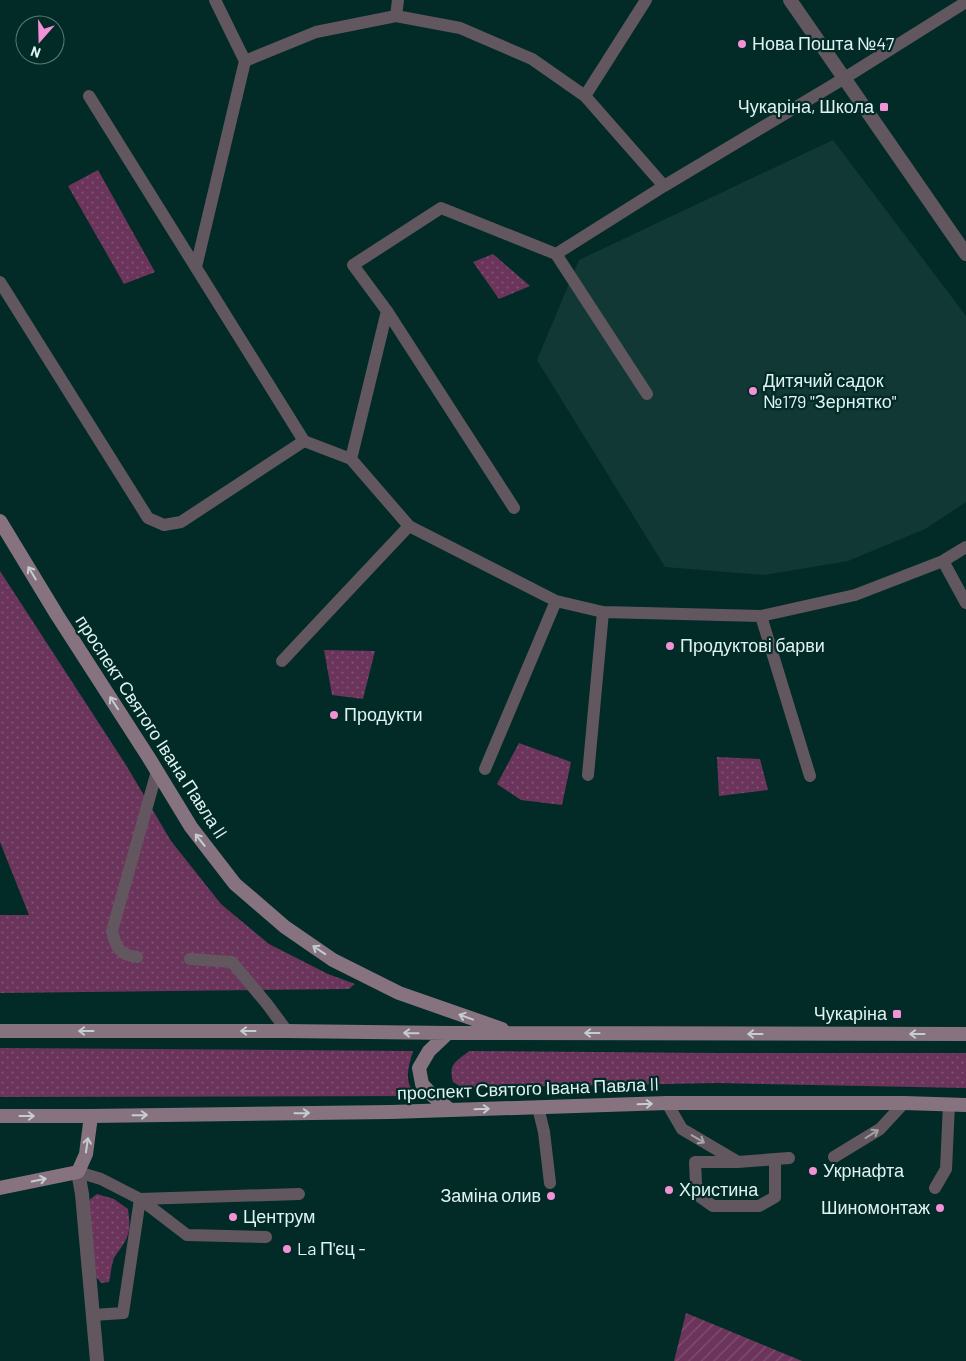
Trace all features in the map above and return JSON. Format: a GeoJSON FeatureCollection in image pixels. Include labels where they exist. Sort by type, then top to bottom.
{"type":"FeatureCollection","features":[{"type":"Feature","properties":{"kind":"main road","name":"проспект Святого Івана Павла II"},"geometry":{"type":"LineString","coordinates":[[0,521],[57,615],[157,771],[190,827],[235,884],[285,927],[333,960],[399,993],[512,1033]]}},
{"type":"Feature","properties":{"kind":"main road","name":"проспект Святого Івана Павла II"},"geometry":{"type":"LineString","coordinates":[[0,1031],[966,1034]]}},
{"type":"Feature","properties":{"kind":"main road"},"geometry":{"type":"LineString","coordinates":[[448,1033],[429,1052],[419,1068],[422,1084],[450,1110]]}},
{"type":"Feature","properties":{"kind":"main road","name":"проспект Святого Івана Павла II"},"geometry":{"type":"LineString","coordinates":[[2,1119],[450,1110],[667,1103],[904,1102],[966,1105]]}},
{"type":"Feature","properties":{"kind":"main road"},"geometry":{"type":"LineString","coordinates":[[0,1188],[78,1172],[86,1154],[91,1116]]}},
{"type":"Feature","properties":{"kind":"street"},"geometry":{"type":"LineString","coordinates":[[790,0],[966,254]]}},
{"type":"Feature","properties":{"kind":"street"},"geometry":{"type":"LineString","coordinates":[[78,1172],[82,1194],[97,1361]]}},
{"type":"Feature","properties":{"kind":"lane"},"geometry":{"type":"LineString","coordinates":[[196,267],[245,61],[215,0]]}},
{"type":"Feature","properties":{"kind":"lane"},"geometry":{"type":"LineString","coordinates":[[396,16],[398,0]]}},
{"type":"Feature","properties":{"kind":"lane"},"geometry":{"type":"LineString","coordinates":[[585,96],[646,0]]}},
{"type":"Feature","properties":{"kind":"lane"},"geometry":{"type":"LineString","coordinates":[[556,254],[966,2]]}},
{"type":"Feature","properties":{"kind":"lane"},"geometry":{"type":"LineString","coordinates":[[245,61],[316,32],[396,16],[460,28],[532,59],[585,96],[664,186]]}},
{"type":"Feature","properties":{"kind":"lane"},"geometry":{"type":"LineString","coordinates":[[88,96],[304,440],[351,459],[409,526],[556,601],[603,612],[761,616],[855,595],[943,561],[966,547]]}},
{"type":"Feature","properties":{"kind":"lane"},"geometry":{"type":"LineString","coordinates":[[514,508],[387,311],[353,265],[441,208],[556,254],[647,394]]}},
{"type":"Feature","properties":{"kind":"lane"},"geometry":{"type":"LineString","coordinates":[[0,282],[148,518],[164,525],[181,522],[304,440]]}},
{"type":"Feature","properties":{"kind":"lane"},"geometry":{"type":"LineString","coordinates":[[351,459],[387,311]]}},
{"type":"Feature","properties":{"kind":"lane"},"geometry":{"type":"LineString","coordinates":[[282,661],[409,526]]}},
{"type":"Feature","properties":{"kind":"lane"},"geometry":{"type":"LineString","coordinates":[[943,561],[966,603]]}},
{"type":"Feature","properties":{"kind":"lane"},"geometry":{"type":"LineString","coordinates":[[484,769],[556,601]]}},
{"type":"Feature","properties":{"kind":"lane"},"geometry":{"type":"LineString","coordinates":[[588,775],[603,612]]}},
{"type":"Feature","properties":{"kind":"lane"},"geometry":{"type":"LineString","coordinates":[[761,616],[810,776]]}},
{"type":"Feature","properties":{"kind":"lane"},"geometry":{"type":"LineString","coordinates":[[137,957],[127,956],[115,945],[112,932],[157,771]]}},
{"type":"Feature","properties":{"kind":"lane"},"geometry":{"type":"LineString","coordinates":[[190,959],[232,962],[287,1031]]}},
{"type":"Feature","properties":{"kind":"lane"},"geometry":{"type":"LineString","coordinates":[[834,1157],[880,1129],[904,1102]]}},
{"type":"Feature","properties":{"kind":"lane"},"geometry":{"type":"LineString","coordinates":[[667,1103],[682,1129],[738,1162]]}},
{"type":"Feature","properties":{"kind":"lane"},"geometry":{"type":"LineString","coordinates":[[935,1188],[946,1169],[949,1104]]}},
{"type":"Feature","properties":{"kind":"lane"},"geometry":{"type":"LineString","coordinates":[[538,1107],[544,1132],[550,1183]]}},
{"type":"Feature","properties":{"kind":"lane"},"geometry":{"type":"LineString","coordinates":[[775,1160],[774,1197],[758,1206],[713,1206],[699,1196],[695,1162],[738,1162],[790,1158]]}},
{"type":"Feature","properties":{"kind":"lane"},"geometry":{"type":"LineString","coordinates":[[78,1172],[100,1179],[140,1199],[187,1235],[266,1236]]}},
{"type":"Feature","properties":{"kind":"lane"},"geometry":{"type":"LineString","coordinates":[[140,1199],[299,1194]]}},
{"type":"Feature","properties":{"kind":"lane"},"geometry":{"type":"LineString","coordinates":[[93,1315],[123,1313],[140,1199]]}},
{"type":"Feature","properties":{"kind":"shaded area"},"geometry":{"type":"Polygon","coordinates":[[[833,140],[966,316],[966,502],[925,529],[848,561],[764,575],[665,567],[537,360],[579,260],[833,140]]]}},
{"type":"Feature","properties":{"kind":"shaded area"},"geometry":{"type":"Polygon","coordinates":[[[98,170],[155,272],[124,284],[68,186],[98,170]]]}},
{"type":"Feature","properties":{"kind":"shaded area"},"geometry":{"type":"Polygon","coordinates":[[[493,254],[530,286],[499,299],[473,262],[493,254]]]}},
{"type":"Feature","properties":{"kind":"shaded area"},"geometry":{"type":"Polygon","coordinates":[[[0,571],[126,765],[171,841],[221,904],[269,944],[328,974],[355,984],[349,989],[0,993],[0,915],[29,915],[0,842],[0,571]]]}},
{"type":"Feature","properties":{"kind":"shaded area"},"geometry":{"type":"Polygon","coordinates":[[[324,650],[375,651],[363,699],[332,695],[324,650]]]}},
{"type":"Feature","properties":{"kind":"shaded area"},"geometry":{"type":"Polygon","coordinates":[[[519,743],[571,762],[562,805],[521,800],[497,784],[519,743]]]}},
{"type":"Feature","properties":{"kind":"shaded area"},"geometry":{"type":"Polygon","coordinates":[[[717,757],[760,759],[768,790],[719,796],[717,757]]]}},
{"type":"Feature","properties":{"kind":"shaded area"},"geometry":{"type":"Polygon","coordinates":[[[0,1048],[413,1051],[408,1069],[408,1080],[417,1096],[0,1097],[0,1048]]]}},
{"type":"Feature","properties":{"kind":"shaded area"},"geometry":{"type":"Polygon","coordinates":[[[469,1051],[966,1053],[966,1088],[718,1083],[463,1088],[453,1082],[452,1067],[469,1051]]]}},
{"type":"Feature","properties":{"kind":"shaded area"},"geometry":{"type":"Polygon","coordinates":[[[97,1194],[114,1199],[128,1209],[129,1223],[126,1240],[114,1258],[109,1282],[101,1283],[94,1274],[88,1201],[97,1194]]]}},
{"type":"Feature","properties":{"kind":"shaded area"},"geometry":{"type":"Polygon","coordinates":[[[686,1313],[802,1361],[674,1361],[686,1313]]]}},
{"type":"Feature","properties":{"kind":"place","name":"Нова Пошта №47"},"geometry":{"type":"Point","coordinates":[742,44]}},
{"type":"Feature","properties":{"kind":"place","name":"Чукаріна, Школа"},"geometry":{"type":"Point","coordinates":[884,107]}},
{"type":"Feature","properties":{"kind":"place","name":"Дитячий садок №179 \"Зернятко\""},"geometry":{"type":"Point","coordinates":[753,391]}},
{"type":"Feature","properties":{"kind":"place","name":"Продуктові барви"},"geometry":{"type":"Point","coordinates":[670,646]}},
{"type":"Feature","properties":{"kind":"place","name":"Продукти"},"geometry":{"type":"Point","coordinates":[334,715]}},
{"type":"Feature","properties":{"kind":"place","name":"Чукаріна"},"geometry":{"type":"Point","coordinates":[897,1014]}},
{"type":"Feature","properties":{"kind":"place","name":"Укрнафта"},"geometry":{"type":"Point","coordinates":[813,1171]}},
{"type":"Feature","properties":{"kind":"place","name":"Христина"},"geometry":{"type":"Point","coordinates":[669,1190]}},
{"type":"Feature","properties":{"kind":"place","name":"Заміна олив"},"geometry":{"type":"Point","coordinates":[551,1196]}},
{"type":"Feature","properties":{"kind":"place","name":"Шиномонтаж"},"geometry":{"type":"Point","coordinates":[940,1208]}},
{"type":"Feature","properties":{"kind":"place","name":"Центрум"},"geometry":{"type":"Point","coordinates":[233,1217]}},
{"type":"Feature","properties":{"kind":"place","name":"La П'єц -"},"geometry":{"type":"Point","coordinates":[287,1249]}}]}
